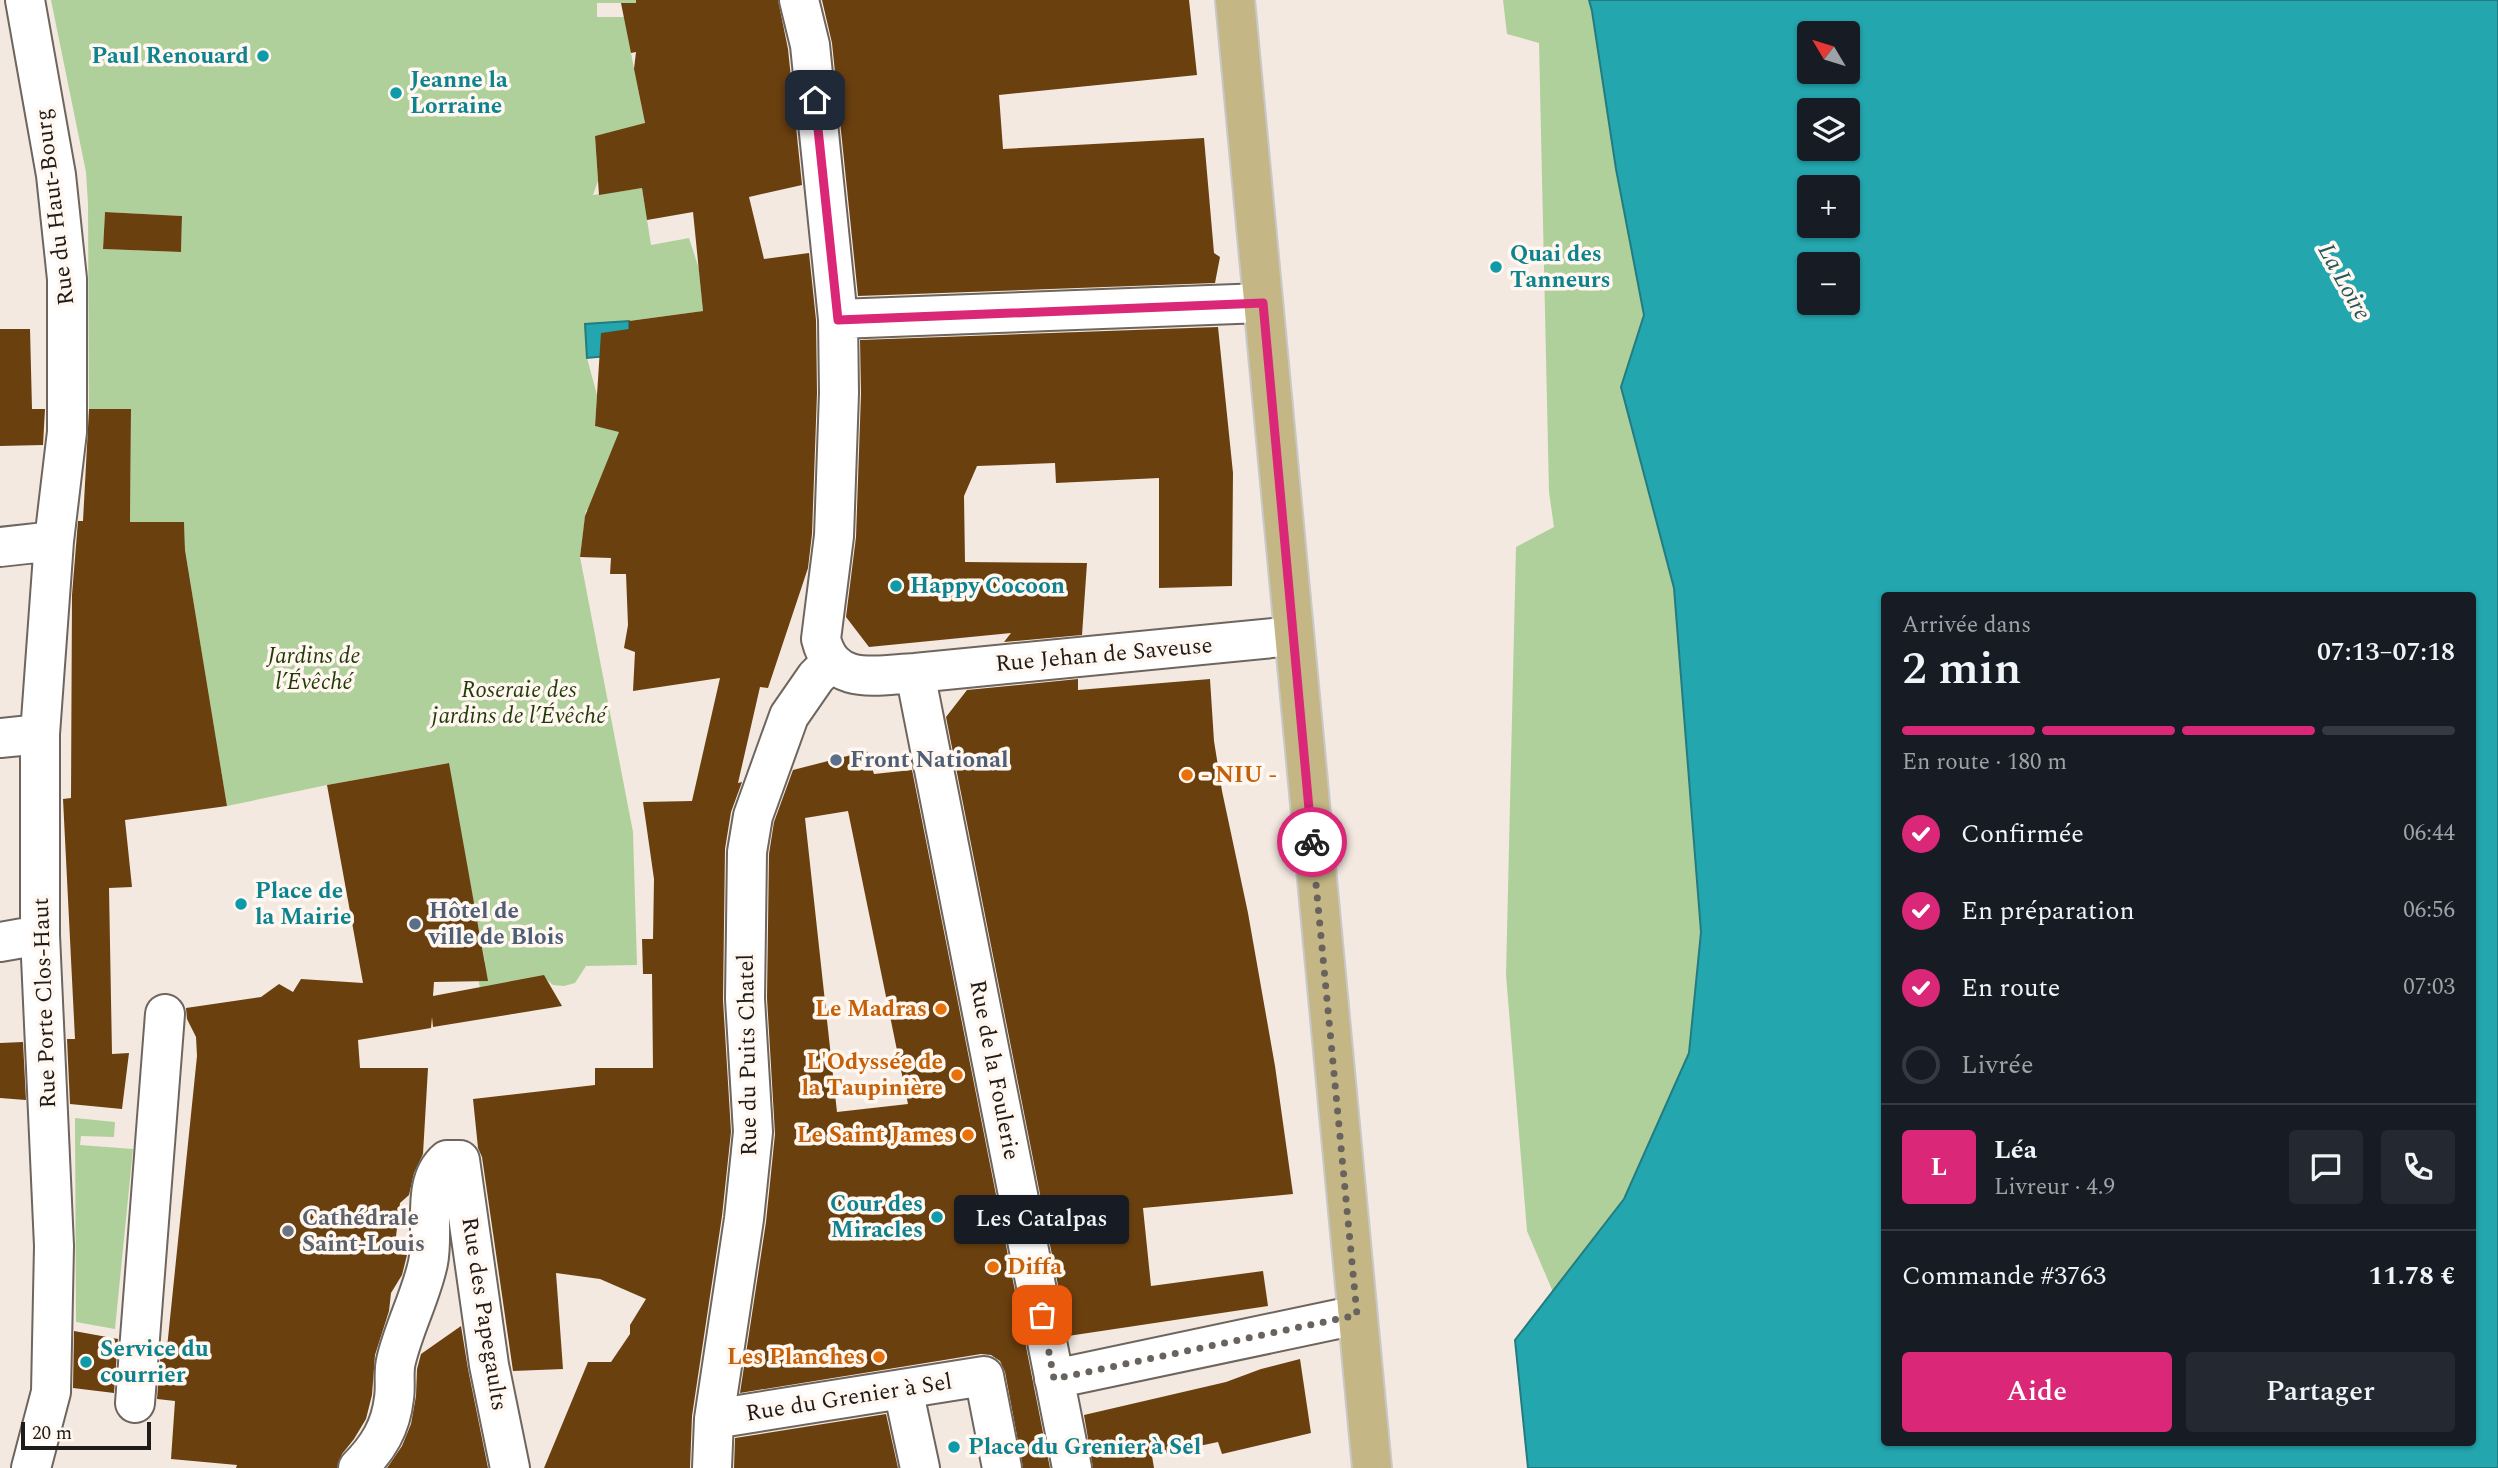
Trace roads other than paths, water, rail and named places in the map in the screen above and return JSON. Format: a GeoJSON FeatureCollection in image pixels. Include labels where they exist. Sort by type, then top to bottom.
{"type":"FeatureCollection","features":[{"type":"Feature","properties":{"kind":"main road"},"geometry":{"type":"LineString","coordinates":[[1235,0],[1372,1468]]}},
{"type":"Feature","properties":{"kind":"street","name":"Rue du Haut-Bourg"},"geometry":{"type":"LineString","coordinates":[[25,0],[56,175],[67,279],[67,432],[54,541]]}},
{"type":"Feature","properties":{"kind":"street"},"geometry":{"type":"LineString","coordinates":[[799,0],[810,45],[838,320],[839,393],[834,536],[821,639],[831,662]]}},
{"type":"Feature","properties":{"kind":"street"},"geometry":{"type":"LineString","coordinates":[[838,320],[1263,303]]}},
{"type":"Feature","properties":{"kind":"street"},"geometry":{"type":"LineString","coordinates":[[0,547],[54,541]]}},
{"type":"Feature","properties":{"kind":"street","name":"Rue Porte Clos-Haut"},"geometry":{"type":"LineString","coordinates":[[32,1465],[51,1392],[54,1246],[40,935],[40,734],[54,541]]}},
{"type":"Feature","properties":{"kind":"street","name":"Rue Jehan de Saveuse"},"geometry":{"type":"LineString","coordinates":[[831,662],[847,674],[915,673],[1293,636]]}},
{"type":"Feature","properties":{"kind":"street","name":"Rue du Puits Chatel"},"geometry":{"type":"LineString","coordinates":[[712,1468],[714,1419],[744,1219],[753,1132],[745,999],[747,852],[753,816],[789,716],[816,677],[831,662]]}},
{"type":"Feature","properties":{"kind":"street","name":"Rue de la Foulerie"},"geometry":{"type":"LineString","coordinates":[[915,673],[1072,1468]]}},
{"type":"Feature","properties":{"kind":"street"},"geometry":{"type":"LineString","coordinates":[[0,738],[40,734]]}},
{"type":"Feature","properties":{"kind":"street"},"geometry":{"type":"LineString","coordinates":[[0,942],[40,935]]}},
{"type":"Feature","properties":{"kind":"street"},"geometry":{"type":"LineString","coordinates":[[135,1402],[165,1014]]}},
{"type":"Feature","properties":{"kind":"street","name":"Rue des Papegaults"},"geometry":{"type":"LineString","coordinates":[[358,1468],[375,1451],[388,1428],[394,1400],[396,1363],[428,1262],[433,1182],[438,1167],[447,1160],[460,1160],[489,1365],[510,1468]]}},
{"type":"Feature","properties":{"kind":"street"},"geometry":{"type":"LineString","coordinates":[[1054,1379],[1357,1315]]}},
{"type":"Feature","properties":{"kind":"street","name":"Rue du Grenier à Sel"},"geometry":{"type":"LineString","coordinates":[[714,1419],[984,1376],[1002,1468]]}},
{"type":"Feature","properties":{"kind":"street"},"geometry":{"type":"LineString","coordinates":[[903,1389],[920,1468]]}},
{"type":"Feature","properties":{"kind":"water","name":"La Loire"},"geometry":{"type":"Polygon","coordinates":[[[1589,0],[2498,0],[2498,1468],[1528,1468],[1515,1340],[1624,1199],[1689,1053],[1701,932],[1674,588],[1621,387],[1644,315],[1616,169],[1589,0]]]}},
{"type":"Feature","properties":{"kind":"water"},"geometry":{"type":"Polygon","coordinates":[[[629,321],[630,354],[587,358],[585,324],[629,321]]]}},
{"type":"Feature","properties":{"kind":"place","name":"Paul Renouard"},"geometry":{"type":"Point","coordinates":[263,56]}},
{"type":"Feature","properties":{"kind":"place","name":"Jeanne la Lorraine"},"geometry":{"type":"Point","coordinates":[396,93]}},
{"type":"Feature","properties":{"kind":"place","name":"Quai des Tanneurs"},"geometry":{"type":"Point","coordinates":[1496,267]}},
{"type":"Feature","properties":{"kind":"place","name":"Happy Cocoon"},"geometry":{"type":"Point","coordinates":[896,586]}},
{"type":"Feature","properties":{"kind":"place","name":"Front National"},"geometry":{"type":"Point","coordinates":[836,760]}},
{"type":"Feature","properties":{"kind":"place","name":"‑ NIU ‑"},"geometry":{"type":"Point","coordinates":[1187,775]}},
{"type":"Feature","properties":{"kind":"place","name":"Place de la Mairie"},"geometry":{"type":"Point","coordinates":[241,904]}},
{"type":"Feature","properties":{"kind":"place","name":"Hôtel de ville de Blois"},"geometry":{"type":"Point","coordinates":[415,924]}},
{"type":"Feature","properties":{"kind":"place","name":"Le Madras"},"geometry":{"type":"Point","coordinates":[941,1009]}},
{"type":"Feature","properties":{"kind":"place","name":"L'Odyssée de la Taupinière"},"geometry":{"type":"Point","coordinates":[957,1075]}},
{"type":"Feature","properties":{"kind":"place","name":"Le Saint James"},"geometry":{"type":"Point","coordinates":[968,1135]}},
{"type":"Feature","properties":{"kind":"place","name":"Cour des Miracles"},"geometry":{"type":"Point","coordinates":[937,1217]}},
{"type":"Feature","properties":{"kind":"place","name":"Cathédrale Saint-Louis"},"geometry":{"type":"Point","coordinates":[288,1231]}},
{"type":"Feature","properties":{"kind":"place","name":"Diffa"},"geometry":{"type":"Point","coordinates":[993,1267]}},
{"type":"Feature","properties":{"kind":"place","name":"Les Catalpas"},"geometry":{"type":"Point","coordinates":[1042,1315]}},
{"type":"Feature","properties":{"kind":"place","name":"Les Planches"},"geometry":{"type":"Point","coordinates":[879,1357]}},
{"type":"Feature","properties":{"kind":"place","name":"Service du courrier"},"geometry":{"type":"Point","coordinates":[86,1362]}},
{"type":"Feature","properties":{"kind":"place","name":"Place du Grenier à Sel"},"geometry":{"type":"Point","coordinates":[954,1447]}},
{"type":"Feature","properties":{"kind":"park label","name":"Jardins de l’Évêché"},"geometry":{"type":"Point","coordinates":[314,669]}},
{"type":"Feature","properties":{"kind":"park label","name":"Roseraie des jardins de l’Évêché"},"geometry":{"type":"Point","coordinates":[519,703]}}]}
